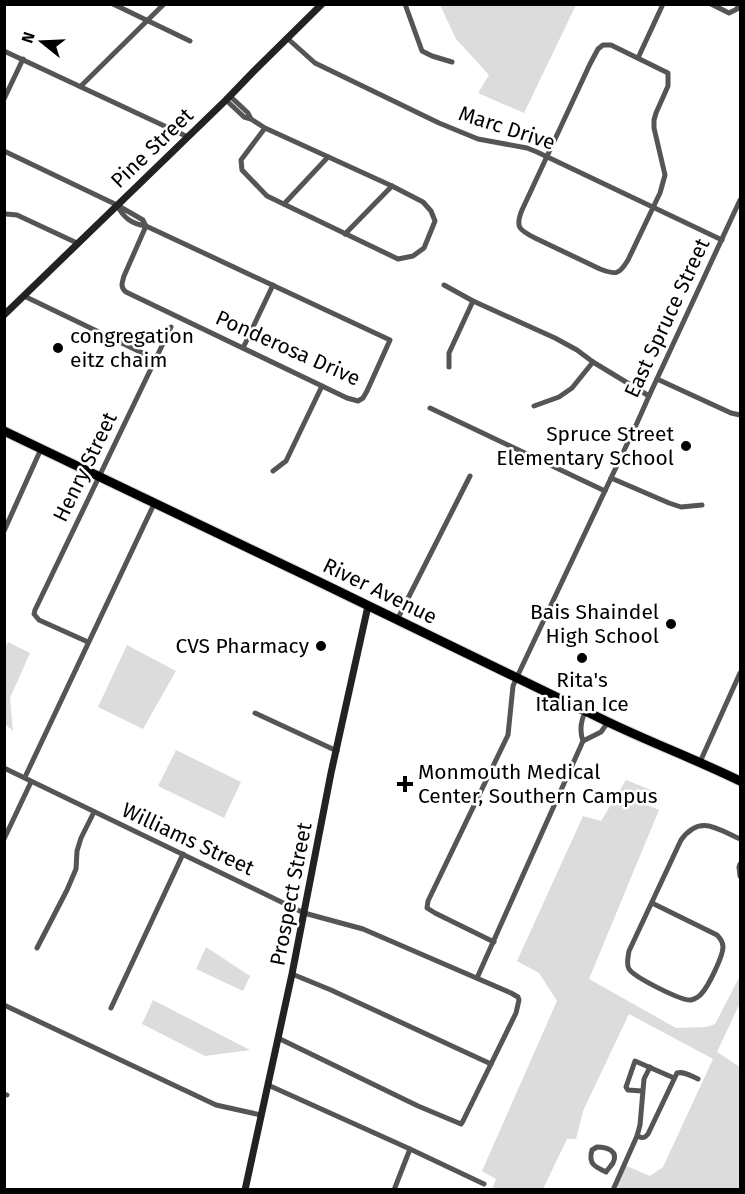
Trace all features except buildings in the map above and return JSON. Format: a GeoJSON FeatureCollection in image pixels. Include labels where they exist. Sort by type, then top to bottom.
{"type":"FeatureCollection","features":[{"type":"Feature","properties":{"kind":"highway","name":"River Avenue"},"geometry":{"type":"LineString","coordinates":[[4,431],[208,527],[608,722],[741,781]]}},
{"type":"Feature","properties":{"kind":"street"},"geometry":{"type":"LineString","coordinates":[[113,4],[190,41]]}},
{"type":"Feature","properties":{"kind":"street"},"geometry":{"type":"LineString","coordinates":[[81,86],[164,4]]}},
{"type":"Feature","properties":{"kind":"street","name":"Pine Street"},"geometry":{"type":"LineString","coordinates":[[4,315],[322,4]]}},
{"type":"Feature","properties":{"kind":"street"},"geometry":{"type":"LineString","coordinates":[[405,4],[422,51],[452,62]]}},
{"type":"Feature","properties":{"kind":"street"},"geometry":{"type":"LineString","coordinates":[[638,58],[663,4]]}},
{"type":"Feature","properties":{"kind":"street"},"geometry":{"type":"LineString","coordinates":[[711,4],[729,13],[737,9],[739,4]]}},
{"type":"Feature","properties":{"kind":"street","name":"Marc Drive"},"geometry":{"type":"LineString","coordinates":[[288,38],[315,63],[440,123],[478,139],[527,148],[547,156],[722,240]]}},
{"type":"Feature","properties":{"kind":"street"},"geometry":{"type":"LineString","coordinates":[[603,45],[611,45],[666,71],[669,76],[668,86],[654,120],[665,175],[660,193],[622,270],[610,273],[600,269],[525,233],[520,228],[519,219],[547,156],[598,49],[603,45]]}},
{"type":"Feature","properties":{"kind":"street"},"geometry":{"type":"LineString","coordinates":[[4,51],[188,137]]}},
{"type":"Feature","properties":{"kind":"street"},"geometry":{"type":"LineString","coordinates":[[4,99],[23,60]]}},
{"type":"Feature","properties":{"kind":"street"},"geometry":{"type":"LineString","coordinates":[[228,98],[244,117],[423,202],[431,211],[435,221],[424,248],[413,256],[398,259],[267,196],[242,170],[242,160],[265,128]]}},
{"type":"Feature","properties":{"kind":"street","name":"Ponderosa Drive"},"geometry":{"type":"LineString","coordinates":[[4,151],[117,205],[142,220],[146,226],[390,340],[363,398],[358,401],[348,398],[126,292],[121,284],[146,226]]}},
{"type":"Feature","properties":{"kind":"street"},"geometry":{"type":"LineString","coordinates":[[284,204],[328,157]]}},
{"type":"Feature","properties":{"kind":"street"},"geometry":{"type":"LineString","coordinates":[[345,234],[392,186]]}},
{"type":"Feature","properties":{"kind":"street","name":"East Spruce Street"},"geometry":{"type":"LineString","coordinates":[[494,942],[435,913],[427,908],[427,905],[508,735],[513,686],[517,677],[741,200]]}},
{"type":"Feature","properties":{"kind":"street"},"geometry":{"type":"LineString","coordinates":[[6,214],[17,215],[77,243]]}},
{"type":"Feature","properties":{"kind":"street"},"geometry":{"type":"LineString","coordinates":[[243,348],[273,285]]}},
{"type":"Feature","properties":{"kind":"street"},"geometry":{"type":"LineString","coordinates":[[444,285],[473,301],[555,338],[649,396]]}},
{"type":"Feature","properties":{"kind":"street"},"geometry":{"type":"LineString","coordinates":[[24,296],[155,359]]}},
{"type":"Feature","properties":{"kind":"street"},"geometry":{"type":"LineString","coordinates":[[449,367],[448,353],[473,301]]}},
{"type":"Feature","properties":{"kind":"street","name":"Henry Street"},"geometry":{"type":"LineString","coordinates":[[88,642],[39,620],[34,610],[171,327]]}},
{"type":"Feature","properties":{"kind":"street"},"geometry":{"type":"LineString","coordinates":[[534,406],[559,397],[572,388],[593,362]]}},
{"type":"Feature","properties":{"kind":"street"},"geometry":{"type":"LineString","coordinates":[[657,379],[731,413],[741,415]]}},
{"type":"Feature","properties":{"kind":"street"},"geometry":{"type":"LineString","coordinates":[[273,471],[286,461],[322,386]]}},
{"type":"Feature","properties":{"kind":"street"},"geometry":{"type":"LineString","coordinates":[[430,408],[605,491]]}},
{"type":"Feature","properties":{"kind":"street"},"geometry":{"type":"LineString","coordinates":[[4,531],[41,449]]}},
{"type":"Feature","properties":{"kind":"street"},"geometry":{"type":"LineString","coordinates":[[397,620],[470,476]]}},
{"type":"Feature","properties":{"kind":"street"},"geometry":{"type":"LineString","coordinates":[[611,478],[681,507],[702,505]]}},
{"type":"Feature","properties":{"kind":"street"},"geometry":{"type":"LineString","coordinates":[[25,777],[155,502]]}},
{"type":"Feature","properties":{"kind":"street","name":"Prospect Street"},"geometry":{"type":"LineString","coordinates":[[245,1190],[368,606]]}},
{"type":"Feature","properties":{"kind":"street"},"geometry":{"type":"LineString","coordinates":[[700,762],[741,673]]}},
{"type":"Feature","properties":{"kind":"street"},"geometry":{"type":"LineString","coordinates":[[583,741],[581,722],[586,710]]}},
{"type":"Feature","properties":{"kind":"street"},"geometry":{"type":"LineString","coordinates":[[255,713],[337,751]]}},
{"type":"Feature","properties":{"kind":"street"},"geometry":{"type":"LineString","coordinates":[[477,978],[583,741],[601,732],[608,722]]}},
{"type":"Feature","properties":{"kind":"street","name":"Williams Street"},"geometry":{"type":"LineString","coordinates":[[4,768],[304,913],[363,929],[518,997],[519,1005],[491,1065]]}},
{"type":"Feature","properties":{"kind":"street"},"geometry":{"type":"LineString","coordinates":[[4,839],[32,782]]}},
{"type":"Feature","properties":{"kind":"street"},"geometry":{"type":"LineString","coordinates":[[37,948],[67,890],[76,868],[77,851],[81,838],[94,812]]}},
{"type":"Feature","properties":{"kind":"street"},"geometry":{"type":"LineString","coordinates":[[652,903],[717,935],[722,941],[723,948],[703,993],[693,999],[679,998],[635,976],[629,969],[627,961],[629,951],[681,840],[693,827],[702,824],[741,839]]}},
{"type":"Feature","properties":{"kind":"street"},"geometry":{"type":"LineString","coordinates":[[111,1008],[183,854]]}},
{"type":"Feature","properties":{"kind":"street"},"geometry":{"type":"LineString","coordinates":[[741,864],[739,867],[741,876]]}},
{"type":"Feature","properties":{"kind":"street"},"geometry":{"type":"LineString","coordinates":[[278,1038],[461,1124],[491,1065],[292,974]]}},
{"type":"Feature","properties":{"kind":"street"},"geometry":{"type":"LineString","coordinates":[[4,1005],[216,1105],[261,1115]]}},
{"type":"Feature","properties":{"kind":"street"},"geometry":{"type":"LineString","coordinates":[[642,1091],[628,1090],[626,1087],[635,1061],[674,1078]]}},
{"type":"Feature","properties":{"kind":"street"},"geometry":{"type":"LineString","coordinates":[[613,1190],[637,1137],[644,1079],[650,1067]]}},
{"type":"Feature","properties":{"kind":"street"},"geometry":{"type":"LineString","coordinates":[[637,1137],[645,1138],[648,1134],[674,1078],[680,1072],[698,1079]]}},
{"type":"Feature","properties":{"kind":"street"},"geometry":{"type":"LineString","coordinates":[[268,1085],[484,1184]]}},
{"type":"Feature","properties":{"kind":"street"},"geometry":{"type":"LineString","coordinates":[[606,1172],[613,1163],[614,1153],[611,1149],[606,1148],[592,1150],[590,1157],[594,1167],[618,1178]]}},
{"type":"Feature","properties":{"kind":"street"},"geometry":{"type":"LineString","coordinates":[[394,1190],[410,1149]]}},
{"type":"Feature","properties":{"kind":"shaded area"},"geometry":{"type":"Polygon","coordinates":[[[440,5],[576,5],[524,113],[478,93],[489,75],[456,39],[440,5]]]}},
{"type":"Feature","properties":{"kind":"shaded area"},"geometry":{"type":"Polygon","coordinates":[[[8,642],[30,653],[10,698],[13,731],[5,724],[4,650],[8,642]]]}},
{"type":"Feature","properties":{"kind":"shaded area"},"geometry":{"type":"Polygon","coordinates":[[[127,645],[176,671],[143,729],[98,707],[127,645]]]}},
{"type":"Feature","properties":{"kind":"shaded area"},"geometry":{"type":"Polygon","coordinates":[[[176,750],[241,782],[224,818],[158,786],[176,750]]]}},
{"type":"Feature","properties":{"kind":"shaded area"},"geometry":{"type":"Polygon","coordinates":[[[626,780],[651,790],[645,804],[659,810],[589,979],[676,1028],[706,1027],[715,1024],[740,976],[740,1003],[717,1052],[740,1067],[740,1189],[624,1190],[613,1185],[622,1164],[650,1176],[663,1167],[713,1059],[629,1014],[583,1111],[576,1139],[567,1139],[543,1189],[492,1189],[496,1179],[482,1171],[557,1001],[539,973],[517,961],[583,816],[601,821],[626,780]]]}},
{"type":"Feature","properties":{"kind":"shaded area"},"geometry":{"type":"Polygon","coordinates":[[[206,947],[250,976],[243,991],[196,969],[206,947]]]}},
{"type":"Feature","properties":{"kind":"shaded area"},"geometry":{"type":"Polygon","coordinates":[[[153,1000],[250,1050],[205,1056],[142,1024],[153,1000]]]}},
{"type":"Feature","properties":{"kind":"place","name":"congregation eitz chaim"},"geometry":{"type":"Point","coordinates":[58,348]}},
{"type":"Feature","properties":{"kind":"place","name":"Spruce Street Elementary School"},"geometry":{"type":"Point","coordinates":[686,446]}},
{"type":"Feature","properties":{"kind":"place","name":"Bais Shaindel High School"},"geometry":{"type":"Point","coordinates":[671,624]}},
{"type":"Feature","properties":{"kind":"place","name":"CVS Pharmacy"},"geometry":{"type":"Point","coordinates":[321,646]}},
{"type":"Feature","properties":{"kind":"place","name":"Rita's Italian Ice"},"geometry":{"type":"Point","coordinates":[582,658]}},
{"type":"Feature","properties":{"kind":"place","name":"Monmouth Medical Center, Southern Campus"},"geometry":{"type":"Point","coordinates":[405,784]}}]}
